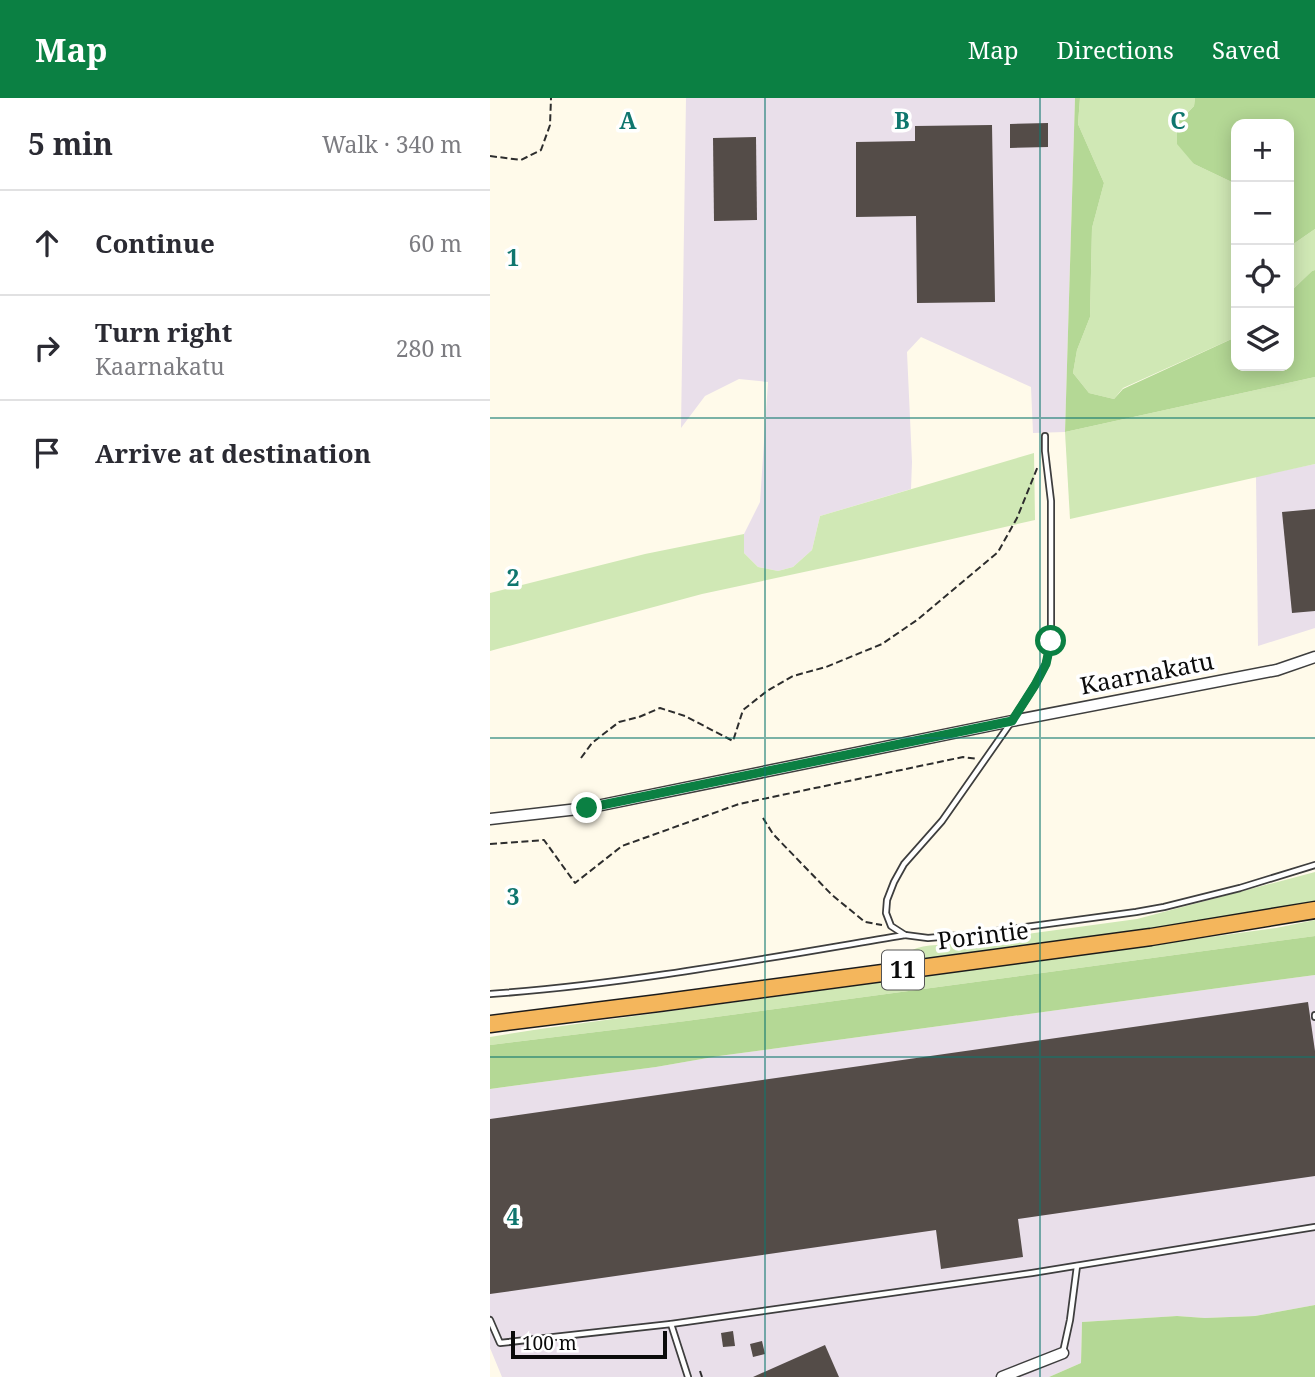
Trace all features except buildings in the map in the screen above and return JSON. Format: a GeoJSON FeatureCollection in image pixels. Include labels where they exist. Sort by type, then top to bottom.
{"type":"FeatureCollection","features":[{"type":"Feature","properties":{"kind":"highway","name":"Porintie"},"geometry":{"type":"LineString","coordinates":[[490,1024],[1097,944],[1315,910]]}},
{"type":"Feature","properties":{"kind":"street","name":"Kaarnakatu"},"geometry":{"type":"LineString","coordinates":[[490,819],[587,808],[1277,670],[1315,657]]}},
{"type":"Feature","properties":{"kind":"street"},"geometry":{"type":"LineString","coordinates":[[1002,1377],[1063,1353]]}},
{"type":"Feature","properties":{"kind":"lane"},"geometry":{"type":"LineString","coordinates":[[905,935],[891,926],[886,914],[887,900],[894,882],[904,864],[942,821],[1012,721],[1046,664],[1051,641],[1051,501],[1045,436]]}},
{"type":"Feature","properties":{"kind":"lane"},"geometry":{"type":"LineString","coordinates":[[490,994],[546,990],[666,974],[905,935],[928,938],[974,934],[1136,912],[1240,888],[1315,864]]}},
{"type":"Feature","properties":{"kind":"lane"},"geometry":{"type":"LineString","coordinates":[[490,1320],[500,1343],[671,1324],[1077,1266],[1315,1227]]}},
{"type":"Feature","properties":{"kind":"lane"},"geometry":{"type":"LineString","coordinates":[[1063,1353],[1077,1266]]}},
{"type":"Feature","properties":{"kind":"lane"},"geometry":{"type":"LineString","coordinates":[[671,1324],[688,1377]]}},
{"type":"Feature","properties":{"kind":"path"},"geometry":{"type":"LineString","coordinates":[[490,156],[521,160],[541,150],[550,125],[551,98]]}},
{"type":"Feature","properties":{"kind":"path"},"geometry":{"type":"LineString","coordinates":[[581,758],[592,743],[619,722],[660,708],[685,716],[733,741],[743,710],[767,691],[793,676],[826,667],[882,644],[917,620],[998,552],[1017,518],[1045,451]]}},
{"type":"Feature","properties":{"kind":"path"},"geometry":{"type":"LineString","coordinates":[[490,844],[544,840],[575,883],[622,846],[739,804],[963,757],[984,760]]}},
{"type":"Feature","properties":{"kind":"path"},"geometry":{"type":"LineString","coordinates":[[763,818],[773,834],[832,895],[865,922],[891,926]]}},
{"type":"Feature","properties":{"kind":"path"},"geometry":{"type":"LineString","coordinates":[[700,1371],[702,1377]]}},
{"type":"Feature","properties":{"kind":"shaded area"},"geometry":{"type":"Polygon","coordinates":[[[686,98],[1075,98],[1065,432],[1033,433],[1031,387],[921,337],[907,352],[911,489],[820,516],[812,550],[793,567],[778,571],[758,567],[744,553],[744,534],[760,502],[768,382],[739,379],[705,396],[681,428],[686,98]]]}},
{"type":"Feature","properties":{"kind":"shaded area"},"geometry":{"type":"Polygon","coordinates":[[[1315,464],[1315,628],[1258,646],[1256,476],[1315,464]]]}},
{"type":"Feature","properties":{"kind":"shaded area"},"geometry":{"type":"Polygon","coordinates":[[[1315,975],[1315,1305],[1255,1316],[1177,1316],[1082,1322],[1081,1363],[1049,1377],[502,1377],[490,1348],[490,1089],[1315,975]]]}},
{"type":"Feature","properties":{"kind":"green space"},"geometry":{"type":"Polygon","coordinates":[[[1075,98],[1080,98],[1078,124],[1104,183],[1092,228],[1090,317],[1077,350],[1073,373],[1089,393],[1114,399],[1123,389],[1231,339],[1231,371],[1294,371],[1294,288],[1315,270],[1315,377],[1065,432],[1075,98]]]}},
{"type":"Feature","properties":{"kind":"green space"},"geometry":{"type":"Polygon","coordinates":[[[1080,98],[1195,98],[1194,106],[1177,124],[1194,164],[1231,182],[1231,339],[1123,388],[1114,399],[1089,393],[1073,373],[1077,350],[1090,317],[1092,228],[1104,183],[1078,124],[1080,98]]]}},
{"type":"Feature","properties":{"kind":"green space"},"geometry":{"type":"Polygon","coordinates":[[[1195,98],[1315,98],[1315,229],[1294,244],[1294,119],[1231,119],[1231,182],[1194,164],[1177,144],[1177,124],[1194,106],[1195,98]]]}},
{"type":"Feature","properties":{"kind":"green space"},"geometry":{"type":"Polygon","coordinates":[[[1315,229],[1315,270],[1294,288],[1294,245],[1315,229]]]}},
{"type":"Feature","properties":{"kind":"green space"},"geometry":{"type":"Polygon","coordinates":[[[1315,377],[1315,464],[1070,519],[1065,432],[1315,377]]]}},
{"type":"Feature","properties":{"kind":"green space"},"geometry":{"type":"Polygon","coordinates":[[[1034,453],[1035,520],[702,594],[490,651],[490,593],[645,554],[744,534],[744,553],[758,567],[778,571],[793,567],[812,550],[820,516],[1034,453]]]}},
{"type":"Feature","properties":{"kind":"green space"},"geometry":{"type":"Polygon","coordinates":[[[1315,872],[1315,902],[1162,928],[905,964],[912,950],[923,946],[1137,919],[1315,872]]]}},
{"type":"Feature","properties":{"kind":"green space"},"geometry":{"type":"Polygon","coordinates":[[[1315,920],[1315,936],[490,1045],[490,1037],[540,1029],[1276,928],[1315,920]]]}},
{"type":"Feature","properties":{"kind":"green space"},"geometry":{"type":"Polygon","coordinates":[[[1315,936],[1315,975],[490,1089],[490,1045],[1315,936]]]}},
{"type":"Feature","properties":{"kind":"green space"},"geometry":{"type":"Polygon","coordinates":[[[1315,1305],[1315,1377],[1049,1377],[1081,1363],[1082,1322],[1177,1316],[1255,1316],[1315,1305]]]}},
{"type":"Feature","properties":{"kind":"route"},"geometry":{"type":"LineString","coordinates":[[587,808],[1012,721],[1046,664],[1051,641]]}}]}
